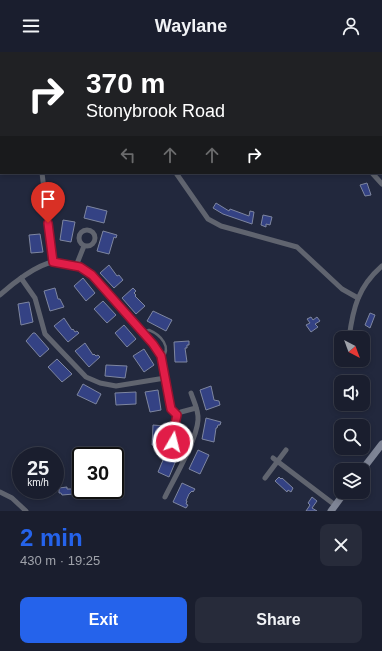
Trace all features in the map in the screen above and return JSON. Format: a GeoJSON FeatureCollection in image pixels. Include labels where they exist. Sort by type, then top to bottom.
{"type":"FeatureCollection","features":[{"type":"Feature","properties":{"kind":"street"},"geometry":{"type":"LineString","coordinates":[[42,174],[53,262]]}},
{"type":"Feature","properties":{"kind":"street"},"geometry":{"type":"LineString","coordinates":[[177,174],[208,219],[221,226],[297,247],[342,289],[358,298]]}},
{"type":"Feature","properties":{"kind":"street"},"geometry":{"type":"LineString","coordinates":[[373,174],[382,184]]}},
{"type":"Feature","properties":{"kind":"street"},"geometry":{"type":"LineString","coordinates":[[76,266],[84,246]]}},
{"type":"Feature","properties":{"kind":"street"},"geometry":{"type":"LineString","coordinates":[[0,295],[21,278],[53,262],[76,266],[86,271],[97,280],[153,344],[162,360],[171,409],[177,415]]}},
{"type":"Feature","properties":{"kind":"street"},"geometry":{"type":"LineString","coordinates":[[350,331],[358,298],[370,279],[382,266]]}},
{"type":"Feature","properties":{"kind":"street"},"geometry":{"type":"LineString","coordinates":[[21,278],[35,298],[45,334],[86,377],[100,384],[116,386],[165,378]]}},
{"type":"Feature","properties":{"kind":"street"},"geometry":{"type":"LineString","coordinates":[[165,497],[187,452],[197,426],[198,415],[191,393]]}},
{"type":"Feature","properties":{"kind":"street"},"geometry":{"type":"LineString","coordinates":[[187,452],[177,447],[172,438],[177,415],[181,412],[196,408]]}},
{"type":"Feature","properties":{"kind":"street"},"geometry":{"type":"LineString","coordinates":[[367,463],[382,444]]}},
{"type":"Feature","properties":{"kind":"street"},"geometry":{"type":"LineString","coordinates":[[265,478],[275,460],[286,450]]}},
{"type":"Feature","properties":{"kind":"street"},"geometry":{"type":"LineString","coordinates":[[275,460],[333,508],[340,499]]}},
{"type":"Feature","properties":{"kind":"street"},"geometry":{"type":"LineString","coordinates":[[0,492],[12,498],[26,511]]}},
{"type":"Feature","properties":{"kind":"lane"},"geometry":{"type":"LineString","coordinates":[[143,332],[149,330],[161,338],[167,350],[166,355],[162,360]]}},
{"type":"Feature","properties":{"kind":"building"},"geometry":{"type":"Polygon","coordinates":[[[367,183],[371,195],[365,196],[360,185],[367,183]]]}},
{"type":"Feature","properties":{"kind":"building"},"geometry":{"type":"Polygon","coordinates":[[[216,203],[229,211],[230,209],[249,216],[250,211],[254,212],[252,224],[223,214],[213,208],[216,203]]]}},
{"type":"Feature","properties":{"kind":"building"},"geometry":{"type":"Polygon","coordinates":[[[87,206],[107,211],[104,223],[84,218],[87,206]]]}},
{"type":"Feature","properties":{"kind":"building"},"geometry":{"type":"Polygon","coordinates":[[[263,215],[272,217],[270,225],[266,224],[266,227],[261,225],[263,215]]]}},
{"type":"Feature","properties":{"kind":"building"},"geometry":{"type":"Polygon","coordinates":[[[63,220],[75,222],[71,242],[60,240],[63,220]]]}},
{"type":"Feature","properties":{"kind":"building"},"geometry":{"type":"Polygon","coordinates":[[[103,231],[117,235],[116,238],[114,237],[109,254],[97,251],[103,231]]]}},
{"type":"Feature","properties":{"kind":"building"},"geometry":{"type":"Polygon","coordinates":[[[40,234],[43,252],[31,253],[29,235],[40,234]]]}},
{"type":"Feature","properties":{"kind":"building"},"geometry":{"type":"Polygon","coordinates":[[[109,265],[117,276],[119,275],[123,280],[114,288],[100,273],[109,265]]]}},
{"type":"Feature","properties":{"kind":"building"},"geometry":{"type":"Polygon","coordinates":[[[83,278],[95,293],[86,301],[74,286],[83,278]]]}},
{"type":"Feature","properties":{"kind":"building"},"geometry":{"type":"Polygon","coordinates":[[[55,288],[58,299],[60,299],[64,307],[50,311],[44,291],[55,288]]]}},
{"type":"Feature","properties":{"kind":"building"},"geometry":{"type":"Polygon","coordinates":[[[133,288],[136,291],[134,293],[136,295],[135,296],[145,306],[136,314],[122,298],[133,288]]]}},
{"type":"Feature","properties":{"kind":"building"},"geometry":{"type":"Polygon","coordinates":[[[103,301],[116,315],[107,323],[94,309],[103,301]]]}},
{"type":"Feature","properties":{"kind":"building"},"geometry":{"type":"Polygon","coordinates":[[[29,302],[33,322],[21,325],[18,304],[29,302]]]}},
{"type":"Feature","properties":{"kind":"building"},"geometry":{"type":"Polygon","coordinates":[[[153,311],[172,320],[166,331],[147,321],[153,311]]]}},
{"type":"Feature","properties":{"kind":"building"},"geometry":{"type":"Polygon","coordinates":[[[370,313],[375,315],[370,328],[365,325],[370,313]]]}},
{"type":"Feature","properties":{"kind":"building"},"geometry":{"type":"Polygon","coordinates":[[[311,317],[313,320],[317,317],[320,321],[315,324],[318,327],[311,332],[306,325],[310,323],[307,319],[311,317]]]}},
{"type":"Feature","properties":{"kind":"building"},"geometry":{"type":"Polygon","coordinates":[[[64,318],[72,330],[73,329],[75,332],[77,331],[79,333],[68,342],[54,326],[64,318]]]}},
{"type":"Feature","properties":{"kind":"building"},"geometry":{"type":"Polygon","coordinates":[[[124,325],[136,339],[127,347],[115,333],[124,325]]]}},
{"type":"Feature","properties":{"kind":"building"},"geometry":{"type":"Polygon","coordinates":[[[33,333],[35,333],[49,349],[40,357],[26,341],[33,333]]]}},
{"type":"Feature","properties":{"kind":"building"},"geometry":{"type":"Polygon","coordinates":[[[189,341],[189,345],[185,348],[187,362],[175,362],[174,342],[189,341]]]}},
{"type":"Feature","properties":{"kind":"building"},"geometry":{"type":"Polygon","coordinates":[[[85,343],[93,355],[98,355],[100,357],[89,367],[75,351],[85,343]]]}},
{"type":"Feature","properties":{"kind":"building"},"geometry":{"type":"Polygon","coordinates":[[[144,349],[154,365],[144,372],[133,356],[144,349]]]}},
{"type":"Feature","properties":{"kind":"building"},"geometry":{"type":"Polygon","coordinates":[[[57,359],[72,374],[62,382],[48,367],[57,359]]]}},
{"type":"Feature","properties":{"kind":"building"},"geometry":{"type":"Polygon","coordinates":[[[106,365],[127,366],[125,378],[105,376],[106,365]]]}},
{"type":"Feature","properties":{"kind":"building"},"geometry":{"type":"Polygon","coordinates":[[[83,384],[101,394],[96,404],[77,395],[83,384]]]}},
{"type":"Feature","properties":{"kind":"building"},"geometry":{"type":"Polygon","coordinates":[[[211,386],[214,400],[219,401],[220,405],[206,410],[200,390],[211,386]]]}},
{"type":"Feature","properties":{"kind":"building"},"geometry":{"type":"Polygon","coordinates":[[[158,390],[161,410],[150,412],[145,392],[158,390]]]}},
{"type":"Feature","properties":{"kind":"building"},"geometry":{"type":"Polygon","coordinates":[[[136,392],[136,404],[116,405],[115,393],[136,392]]]}},
{"type":"Feature","properties":{"kind":"building"},"geometry":{"type":"Polygon","coordinates":[[[206,418],[221,422],[216,428],[214,442],[202,439],[206,418]]]}},
{"type":"Feature","properties":{"kind":"building"},"geometry":{"type":"Polygon","coordinates":[[[153,425],[165,426],[164,446],[152,445],[153,425]]]}},
{"type":"Feature","properties":{"kind":"building"},"geometry":{"type":"Polygon","coordinates":[[[198,450],[209,455],[200,474],[189,469],[198,450]]]}},
{"type":"Feature","properties":{"kind":"building"},"geometry":{"type":"Polygon","coordinates":[[[166,453],[177,458],[169,477],[158,472],[166,453]]]}},
{"type":"Feature","properties":{"kind":"building"},"geometry":{"type":"Polygon","coordinates":[[[279,477],[293,488],[291,492],[288,490],[287,492],[275,481],[279,477]]]}},
{"type":"Feature","properties":{"kind":"building"},"geometry":{"type":"Polygon","coordinates":[[[182,483],[195,489],[189,494],[186,501],[186,504],[188,505],[186,508],[173,502],[182,483]]]}},
{"type":"Feature","properties":{"kind":"building"},"geometry":{"type":"Polygon","coordinates":[[[64,487],[72,489],[72,494],[64,495],[64,487]]]}},
{"type":"Feature","properties":{"kind":"building"},"geometry":{"type":"Polygon","coordinates":[[[312,497],[317,501],[312,508],[317,511],[306,511],[310,505],[308,503],[312,497]]]}},
{"type":"Feature","properties":{"kind":"route"},"geometry":{"type":"LineString","coordinates":[[48,223],[53,262],[71,264],[80,267],[92,275],[153,344],[161,356],[171,409],[177,415],[172,438],[173,442]]}}]}
